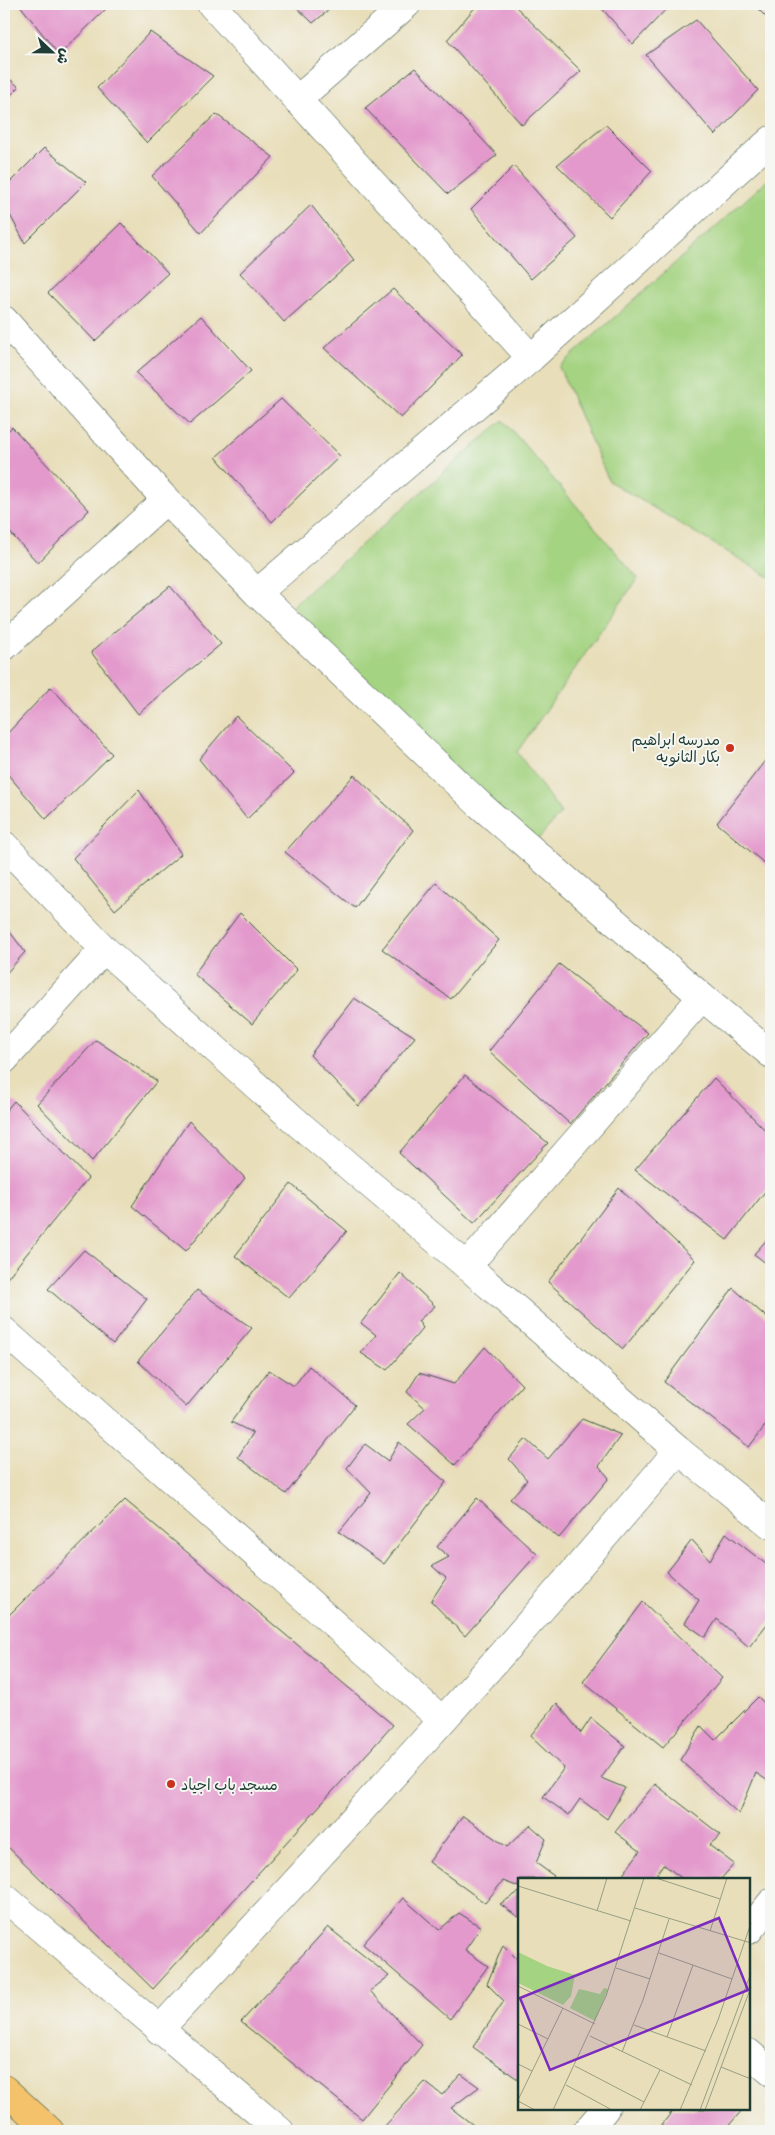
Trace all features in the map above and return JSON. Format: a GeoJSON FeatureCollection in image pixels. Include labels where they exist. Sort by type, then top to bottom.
{"type":"FeatureCollection","features":[{"type":"Feature","properties":{"kind":"main road"},"geometry":{"type":"LineString","coordinates":[[4,2089],[50,2131]]}},
{"type":"Feature","properties":{"kind":"street"},"geometry":{"type":"LineString","coordinates":[[210,4],[531,358]]}},
{"type":"Feature","properties":{"kind":"street"},"geometry":{"type":"LineString","coordinates":[[297,100],[407,4]]}},
{"type":"Feature","properties":{"kind":"street"},"geometry":{"type":"LineString","coordinates":[[257,593],[531,358],[771,140]]}},
{"type":"Feature","properties":{"kind":"street"},"geometry":{"type":"LineString","coordinates":[[4,320],[166,500],[257,593],[480,805],[702,997],[771,1054]]}},
{"type":"Feature","properties":{"kind":"street"},"geometry":{"type":"LineString","coordinates":[[4,648],[166,500]]}},
{"type":"Feature","properties":{"kind":"street"},"geometry":{"type":"LineString","coordinates":[[4,845],[104,949],[300,1125],[467,1266],[678,1450],[771,1525]]}},
{"type":"Feature","properties":{"kind":"street"},"geometry":{"type":"LineString","coordinates":[[4,1060],[104,949]]}},
{"type":"Feature","properties":{"kind":"street"},"geometry":{"type":"LineString","coordinates":[[467,1266],[702,997]]}},
{"type":"Feature","properties":{"kind":"street"},"geometry":{"type":"LineString","coordinates":[[4,1331],[442,1720]]}},
{"type":"Feature","properties":{"kind":"street"},"geometry":{"type":"LineString","coordinates":[[159,2030],[297,1882],[572,1576],[678,1450]]}},
{"type":"Feature","properties":{"kind":"street"},"geometry":{"type":"LineString","coordinates":[[4,1897],[280,2131]]}},
{"type":"Feature","properties":{"kind":"street"},"geometry":{"type":"LineString","coordinates":[[750,1929],[771,1902]]}},
{"type":"Feature","properties":{"kind":"street"},"geometry":{"type":"LineString","coordinates":[[750,2054],[771,2072]]}},
{"type":"Feature","properties":{"kind":"street"},"geometry":{"type":"LineString","coordinates":[[587,2131],[604,2110]]}},
{"type":"Feature","properties":{"kind":"green space"},"geometry":{"type":"Polygon","coordinates":[[[771,177],[771,578],[609,481],[559,367],[771,177]]]}},
{"type":"Feature","properties":{"kind":"green space"},"geometry":{"type":"Polygon","coordinates":[[[503,420],[638,578],[517,752],[561,813],[533,845],[292,606],[503,420]]]}},
{"type":"Feature","properties":{"kind":"building"},"geometry":{"type":"Polygon","coordinates":[[[19,4],[111,4],[59,55],[19,4]]]}},
{"type":"Feature","properties":{"kind":"building"},"geometry":{"type":"Polygon","coordinates":[[[293,4],[336,4],[313,23],[293,4]]]}},
{"type":"Feature","properties":{"kind":"building"},"geometry":{"type":"Polygon","coordinates":[[[478,4],[513,4],[581,71],[522,125],[447,40],[478,4]]]}},
{"type":"Feature","properties":{"kind":"building"},"geometry":{"type":"Polygon","coordinates":[[[598,4],[671,4],[633,44],[598,4]]]}},
{"type":"Feature","properties":{"kind":"building"},"geometry":{"type":"Polygon","coordinates":[[[753,4],[771,4],[771,22],[753,4]]]}},
{"type":"Feature","properties":{"kind":"building"},"geometry":{"type":"Polygon","coordinates":[[[696,20],[758,90],[715,135],[646,55],[696,20]]]}},
{"type":"Feature","properties":{"kind":"building"},"geometry":{"type":"Polygon","coordinates":[[[150,32],[213,76],[147,143],[97,88],[150,32]]]}},
{"type":"Feature","properties":{"kind":"building"},"geometry":{"type":"Polygon","coordinates":[[[415,68],[497,155],[448,194],[365,108],[415,68]]]}},
{"type":"Feature","properties":{"kind":"building"},"geometry":{"type":"Polygon","coordinates":[[[4,74],[19,87],[4,102],[4,74]]]}},
{"type":"Feature","properties":{"kind":"building"},"geometry":{"type":"Polygon","coordinates":[[[216,114],[273,157],[201,233],[152,176],[216,114]]]}},
{"type":"Feature","properties":{"kind":"building"},"geometry":{"type":"Polygon","coordinates":[[[606,125],[652,171],[610,217],[557,165],[606,125]]]}},
{"type":"Feature","properties":{"kind":"building"},"geometry":{"type":"Polygon","coordinates":[[[44,148],[86,182],[25,243],[4,204],[4,188],[44,148]]]}},
{"type":"Feature","properties":{"kind":"building"},"geometry":{"type":"Polygon","coordinates":[[[514,166],[577,238],[531,279],[471,209],[514,166]]]}},
{"type":"Feature","properties":{"kind":"building"},"geometry":{"type":"Polygon","coordinates":[[[311,205],[354,260],[284,322],[240,273],[311,205]]]}},
{"type":"Feature","properties":{"kind":"building"},"geometry":{"type":"Polygon","coordinates":[[[121,223],[168,273],[95,341],[48,293],[121,223]]]}},
{"type":"Feature","properties":{"kind":"building"},"geometry":{"type":"Polygon","coordinates":[[[393,289],[462,355],[401,418],[324,348],[393,289]]]}},
{"type":"Feature","properties":{"kind":"building"},"geometry":{"type":"Polygon","coordinates":[[[201,316],[251,371],[190,424],[136,373],[201,316]]]}},
{"type":"Feature","properties":{"kind":"building"},"geometry":{"type":"Polygon","coordinates":[[[281,399],[340,456],[272,522],[216,457],[281,399]]]}},
{"type":"Feature","properties":{"kind":"building"},"geometry":{"type":"Polygon","coordinates":[[[12,427],[89,510],[38,563],[4,526],[4,435],[12,427]]]}},
{"type":"Feature","properties":{"kind":"building"},"geometry":{"type":"Polygon","coordinates":[[[170,586],[221,644],[138,714],[91,652],[170,586]]]}},
{"type":"Feature","properties":{"kind":"building"},"geometry":{"type":"Polygon","coordinates":[[[51,687],[112,754],[46,819],[4,770],[4,737],[51,687]]]}},
{"type":"Feature","properties":{"kind":"building"},"geometry":{"type":"Polygon","coordinates":[[[236,716],[294,773],[247,819],[199,759],[236,716]]]}},
{"type":"Feature","properties":{"kind":"building"},"geometry":{"type":"Polygon","coordinates":[[[771,753],[771,869],[717,823],[771,753]]]}},
{"type":"Feature","properties":{"kind":"building"},"geometry":{"type":"Polygon","coordinates":[[[354,775],[413,830],[355,908],[285,852],[354,775]]]}},
{"type":"Feature","properties":{"kind":"building"},"geometry":{"type":"Polygon","coordinates":[[[139,790],[181,854],[115,910],[73,858],[139,790]]]}},
{"type":"Feature","properties":{"kind":"building"},"geometry":{"type":"Polygon","coordinates":[[[436,883],[499,940],[451,999],[382,949],[436,883]]]}},
{"type":"Feature","properties":{"kind":"building"},"geometry":{"type":"Polygon","coordinates":[[[240,913],[297,970],[252,1024],[194,974],[240,913]]]}},
{"type":"Feature","properties":{"kind":"building"},"geometry":{"type":"Polygon","coordinates":[[[4,924],[25,952],[4,976],[4,924]]]}},
{"type":"Feature","properties":{"kind":"building"},"geometry":{"type":"Polygon","coordinates":[[[559,964],[648,1033],[570,1124],[489,1051],[559,964]]]}},
{"type":"Feature","properties":{"kind":"building"},"geometry":{"type":"Polygon","coordinates":[[[354,998],[415,1037],[359,1106],[310,1055],[354,998]]]}},
{"type":"Feature","properties":{"kind":"building"},"geometry":{"type":"Polygon","coordinates":[[[96,1040],[157,1081],[92,1161],[37,1104],[96,1040]]]}},
{"type":"Feature","properties":{"kind":"building"},"geometry":{"type":"Polygon","coordinates":[[[465,1075],[548,1143],[474,1223],[399,1153],[465,1075]]]}},
{"type":"Feature","properties":{"kind":"building"},"geometry":{"type":"Polygon","coordinates":[[[714,1078],[771,1136],[771,1184],[727,1240],[635,1170],[714,1078]]]}},
{"type":"Feature","properties":{"kind":"building"},"geometry":{"type":"Polygon","coordinates":[[[14,1101],[88,1178],[4,1282],[4,1113],[14,1101]]]}},
{"type":"Feature","properties":{"kind":"building"},"geometry":{"type":"Polygon","coordinates":[[[189,1121],[245,1178],[186,1251],[132,1206],[189,1121]]]}},
{"type":"Feature","properties":{"kind":"building"},"geometry":{"type":"Polygon","coordinates":[[[291,1184],[347,1231],[289,1298],[235,1256],[291,1184]]]}},
{"type":"Feature","properties":{"kind":"building"},"geometry":{"type":"Polygon","coordinates":[[[619,1188],[695,1260],[623,1349],[548,1282],[619,1188]]]}},
{"type":"Feature","properties":{"kind":"building"},"geometry":{"type":"Polygon","coordinates":[[[771,1235],[771,1267],[754,1254],[771,1235]]]}},
{"type":"Feature","properties":{"kind":"building"},"geometry":{"type":"Polygon","coordinates":[[[84,1250],[147,1299],[113,1344],[48,1289],[84,1250]]]}},
{"type":"Feature","properties":{"kind":"building"},"geometry":{"type":"Polygon","coordinates":[[[400,1273],[435,1306],[418,1321],[423,1328],[387,1370],[361,1353],[376,1335],[361,1323],[400,1273]]]}},
{"type":"Feature","properties":{"kind":"building"},"geometry":{"type":"Polygon","coordinates":[[[733,1288],[771,1321],[771,1418],[749,1447],[664,1382],[733,1288]]]}},
{"type":"Feature","properties":{"kind":"building"},"geometry":{"type":"Polygon","coordinates":[[[197,1290],[252,1328],[186,1407],[138,1361],[197,1290]]]}},
{"type":"Feature","properties":{"kind":"building"},"geometry":{"type":"Polygon","coordinates":[[[485,1347],[522,1385],[455,1465],[408,1424],[425,1408],[407,1392],[419,1373],[454,1384],[485,1347]]]}},
{"type":"Feature","properties":{"kind":"building"},"geometry":{"type":"Polygon","coordinates":[[[309,1366],[355,1405],[286,1494],[238,1457],[253,1433],[231,1422],[269,1370],[294,1386],[309,1366]]]}},
{"type":"Feature","properties":{"kind":"building"},"geometry":{"type":"Polygon","coordinates":[[[582,1419],[621,1435],[599,1466],[609,1478],[559,1538],[510,1499],[527,1480],[509,1459],[526,1439],[548,1459],[582,1419]]]}},
{"type":"Feature","properties":{"kind":"building"},"geometry":{"type":"Polygon","coordinates":[[[399,1442],[446,1482],[384,1564],[339,1532],[371,1493],[347,1468],[365,1444],[388,1461],[399,1442]]]}},
{"type":"Feature","properties":{"kind":"building"},"geometry":{"type":"Polygon","coordinates":[[[477,1498],[537,1554],[465,1636],[431,1601],[446,1578],[432,1566],[449,1557],[437,1547],[477,1498]]]}},
{"type":"Feature","properties":{"kind":"building","name":"مسجد باب اجياد"},"geometry":{"type":"Polygon","coordinates":[[[125,1500],[393,1725],[153,1989],[4,1843],[4,1620],[125,1500]]]}},
{"type":"Feature","properties":{"kind":"building"},"geometry":{"type":"Polygon","coordinates":[[[726,1533],[771,1568],[771,1619],[749,1647],[717,1619],[705,1637],[685,1623],[699,1600],[667,1572],[692,1540],[710,1560],[726,1533]]]}},
{"type":"Feature","properties":{"kind":"building"},"geometry":{"type":"Polygon","coordinates":[[[643,1602],[722,1678],[663,1747],[583,1682],[643,1602]]]}},
{"type":"Feature","properties":{"kind":"building"},"geometry":{"type":"Polygon","coordinates":[[[758,1697],[771,1709],[771,1783],[756,1773],[739,1814],[680,1760],[701,1726],[715,1740],[758,1697]]]}},
{"type":"Feature","properties":{"kind":"building"},"geometry":{"type":"Polygon","coordinates":[[[557,1703],[581,1733],[591,1718],[625,1746],[601,1778],[625,1788],[607,1819],[580,1799],[569,1815],[543,1797],[564,1768],[530,1736],[557,1703]]]}},
{"type":"Feature","properties":{"kind":"building"},"geometry":{"type":"Polygon","coordinates":[[[655,1784],[721,1835],[709,1845],[734,1864],[722,1878],[682,1878],[663,1864],[655,1878],[625,1878],[622,1876],[640,1851],[615,1832],[655,1784]]]}},
{"type":"Feature","properties":{"kind":"building"},"geometry":{"type":"Polygon","coordinates":[[[463,1816],[507,1847],[530,1825],[546,1839],[536,1863],[554,1876],[553,1878],[518,1878],[518,1887],[503,1881],[485,1903],[429,1862],[463,1816]]]}},
{"type":"Feature","properties":{"kind":"building"},"geometry":{"type":"Polygon","coordinates":[[[518,1893],[518,1917],[500,1904],[518,1893]]]}},
{"type":"Feature","properties":{"kind":"building"},"geometry":{"type":"Polygon","coordinates":[[[403,1898],[439,1930],[459,1913],[481,1927],[465,1950],[488,1966],[450,2019],[363,1944],[403,1898]]]}},
{"type":"Feature","properties":{"kind":"building"},"geometry":{"type":"Polygon","coordinates":[[[328,1927],[389,1976],[370,1991],[422,2045],[362,2119],[241,2022],[328,1927]]]}},
{"type":"Feature","properties":{"kind":"building"},"geometry":{"type":"Polygon","coordinates":[[[503,1945],[518,1960],[518,2079],[473,2047],[504,2001],[487,1984],[503,1945]]]}},
{"type":"Feature","properties":{"kind":"building"},"geometry":{"type":"Polygon","coordinates":[[[461,2074],[479,2087],[451,2108],[481,2131],[387,2131],[383,2128],[425,2082],[442,2095],[461,2074]]]}},
{"type":"Feature","properties":{"kind":"building"},"geometry":{"type":"Polygon","coordinates":[[[673,2110],[742,2110],[724,2131],[657,2131],[673,2110]]]}},
{"type":"Feature","properties":{"kind":"place","name":"مدرسه ابراهيم بكار الثانويه"},"geometry":{"type":"Point","coordinates":[730,748]}},
{"type":"Feature","properties":{"kind":"place","name":"مسجد باب اجياد"},"geometry":{"type":"Point","coordinates":[171,1784]}}]}
